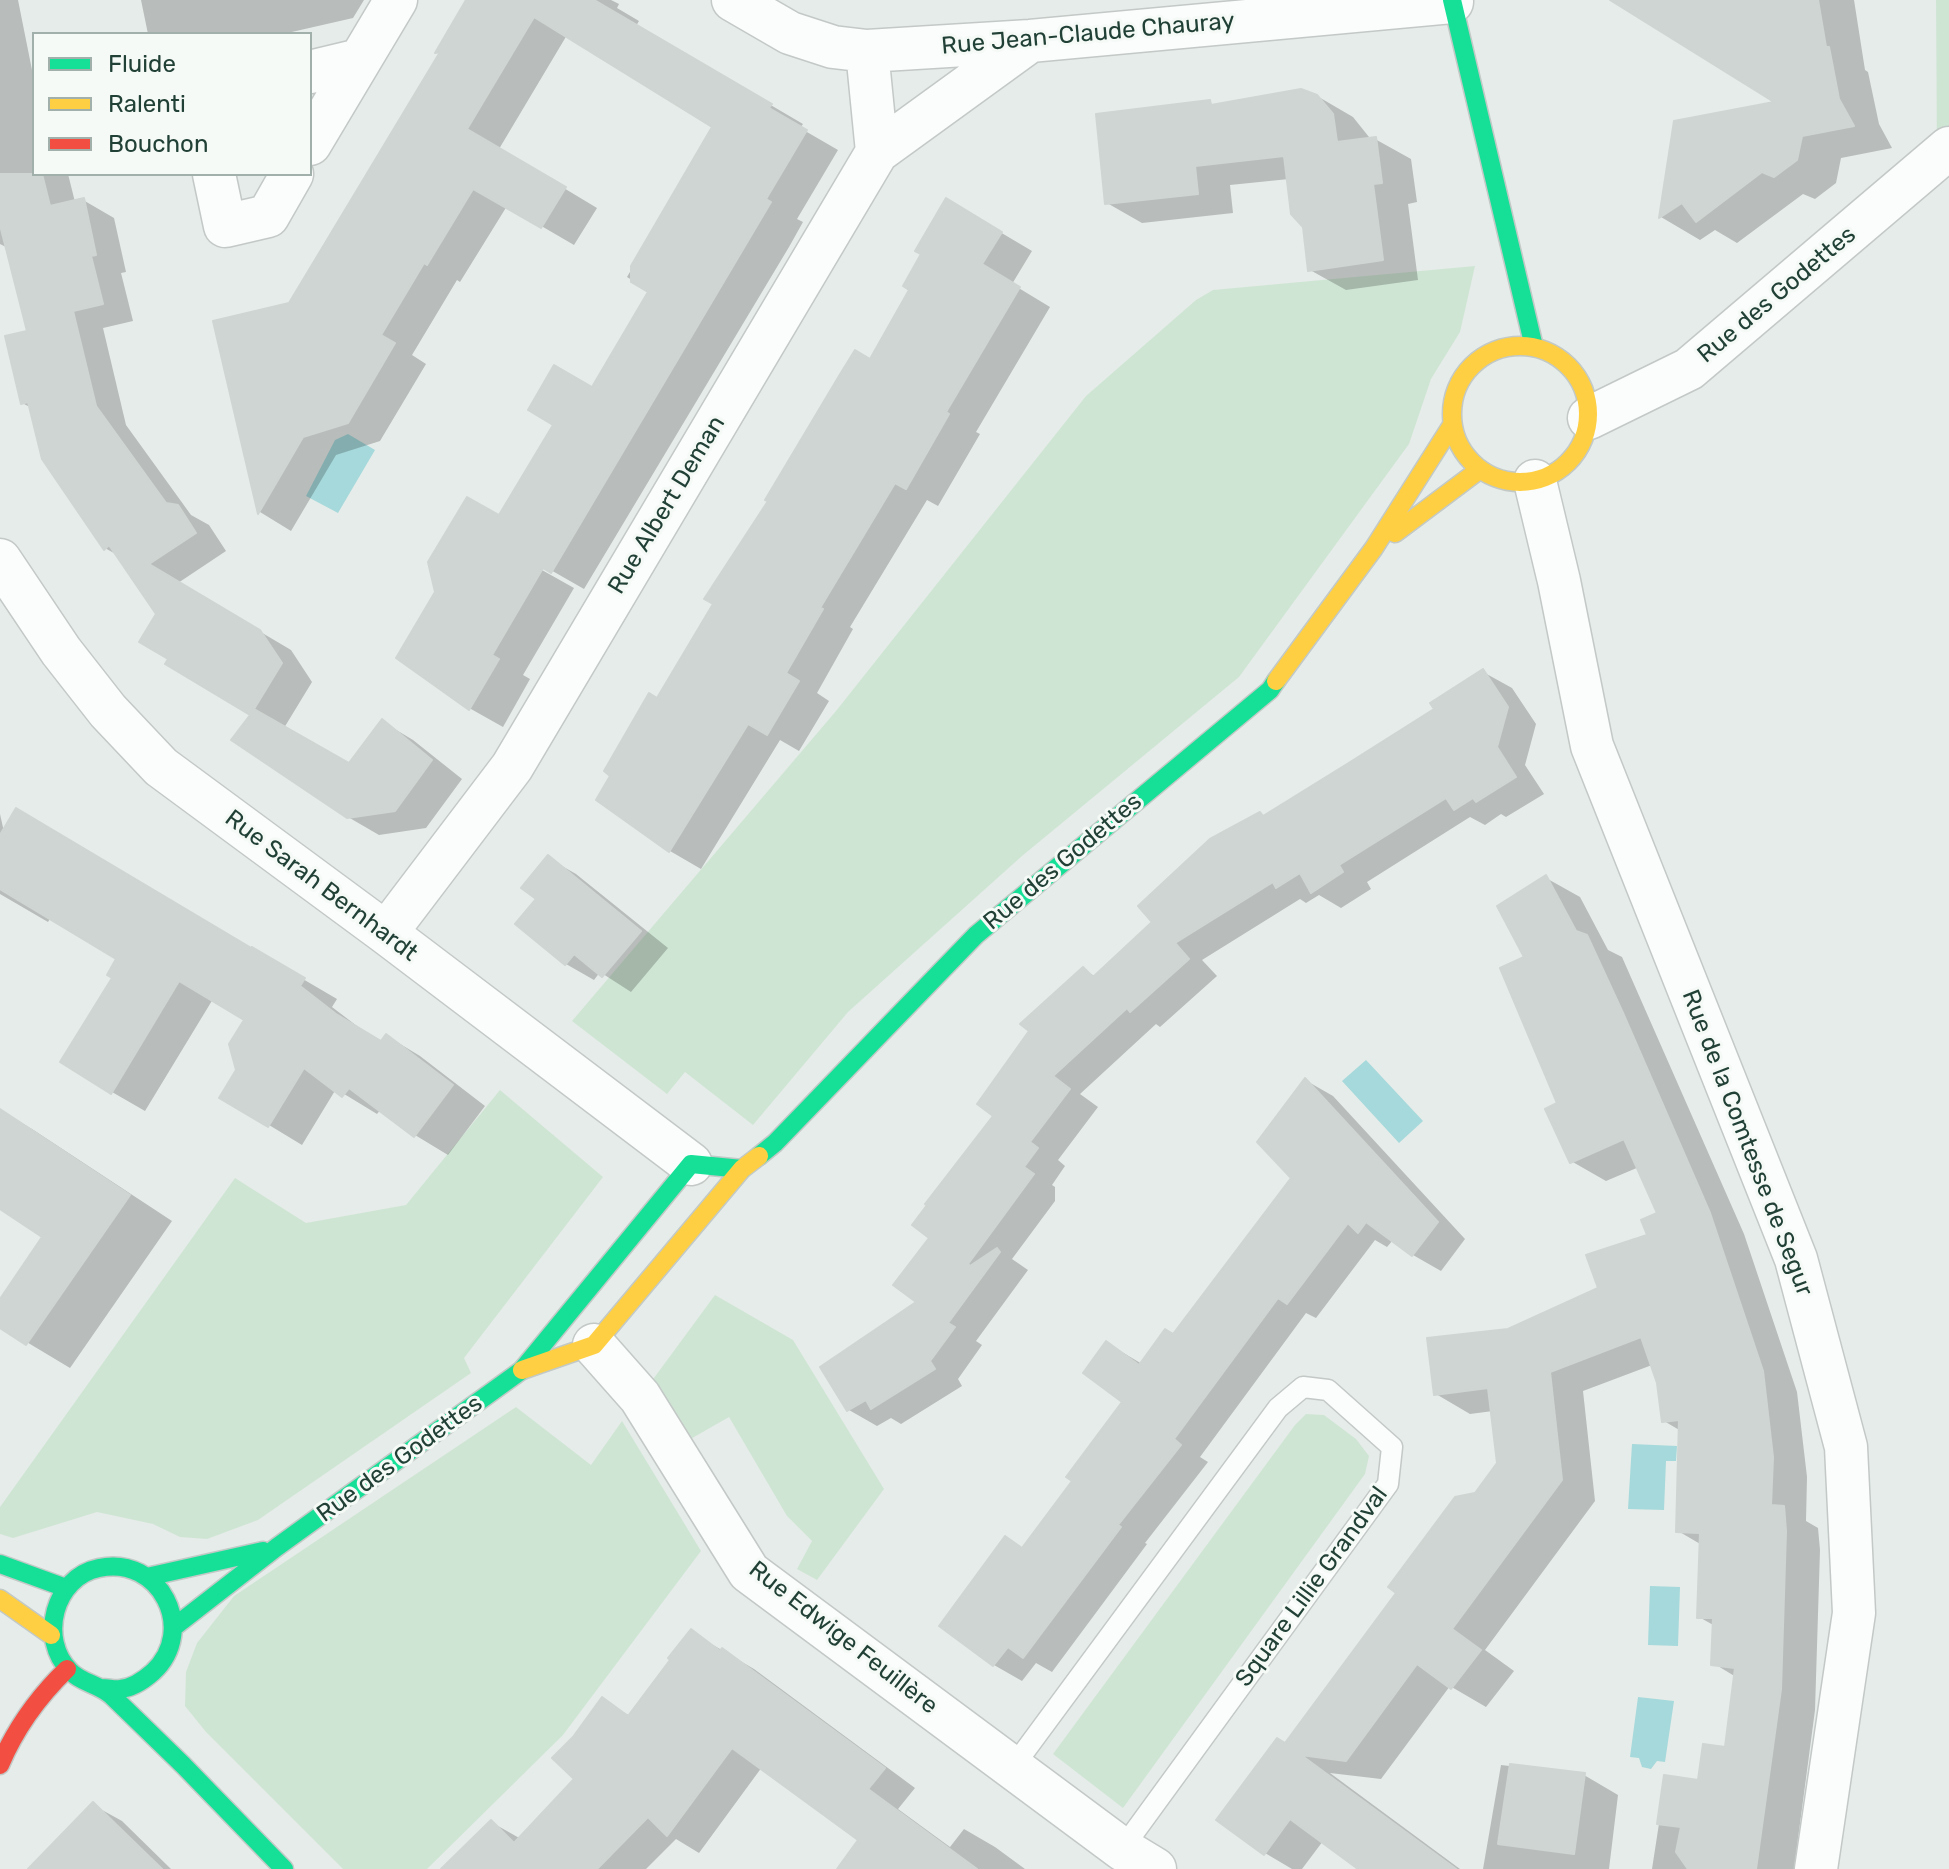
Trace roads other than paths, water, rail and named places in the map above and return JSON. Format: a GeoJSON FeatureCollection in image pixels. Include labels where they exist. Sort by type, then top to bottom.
{"type":"FeatureCollection","features":[{"type":"Feature","properties":{"kind":"street"},"geometry":{"type":"LineString","coordinates":[[312,141],[396,0]]}},
{"type":"Feature","properties":{"kind":"street","name":"Rue Jean-Claude Chauray"},"geometry":{"type":"LineString","coordinates":[[733,0],[790,33],[833,47],[867,51],[1030,41],[1452,1]]}},
{"type":"Feature","properties":{"kind":"street"},"geometry":{"type":"LineString","coordinates":[[1452,1],[1534,347]]}},
{"type":"Feature","properties":{"kind":"street"},"geometry":{"type":"LineString","coordinates":[[877,152],[1030,41]]}},
{"type":"Feature","properties":{"kind":"street"},"geometry":{"type":"LineString","coordinates":[[867,51],[877,152]]}},
{"type":"Feature","properties":{"kind":"street"},"geometry":{"type":"LineString","coordinates":[[312,72],[360,60]]}},
{"type":"Feature","properties":{"kind":"street","name":"Rue des Godettes"},"geometry":{"type":"LineString","coordinates":[[1589,418],[1689,369],[1949,148]]}},
{"type":"Feature","properties":{"kind":"street","name":"Rue Albert Deman"},"geometry":{"type":"LineString","coordinates":[[386,933],[512,767],[877,152]]}},
{"type":"Feature","properties":{"kind":"street"},"geometry":{"type":"LineString","coordinates":[[214,176],[225,226],[268,216],[291,176]]}},
{"type":"Feature","properties":{"kind":"street"},"geometry":{"type":"LineString","coordinates":[[1497,267],[1499,201]]}},
{"type":"Feature","properties":{"kind":"street"},"geometry":{"type":"LineString","coordinates":[[1495,327],[1495,350]]}},
{"type":"Feature","properties":{"kind":"street"},"geometry":{"type":"LineString","coordinates":[[1514,346],[1534,347],[1553,354],[1568,365],[1580,380],[1588,399],[1589,418],[1584,440],[1572,459],[1555,473],[1535,481],[1515,483],[1496,479],[1479,470],[1466,457],[1452,425],[1452,402],[1460,380],[1474,362],[1495,350],[1514,346]]}},
{"type":"Feature","properties":{"kind":"street","name":"Rue des Godettes"},"geometry":{"type":"LineString","coordinates":[[594,1345],[742,1169],[775,1143],[976,935],[1270,690],[1374,548],[1452,425]]}},
{"type":"Feature","properties":{"kind":"street","name":"Rue des Godettes"},"geometry":{"type":"LineString","coordinates":[[1374,548],[1479,470]]}},
{"type":"Feature","properties":{"kind":"street","name":"Rue de la Comtesse de Segur"},"geometry":{"type":"LineString","coordinates":[[1535,481],[1559,581],[1592,746],[1796,1259],[1846,1447],[1854,1613],[1816,1869]]}},
{"type":"Feature","properties":{"kind":"street","name":"Rue Sarah Bernhardt"},"geometry":{"type":"LineString","coordinates":[[0,560],[61,651],[108,711],[161,767],[691,1164]]}},
{"type":"Feature","properties":{"kind":"street"},"geometry":{"type":"LineString","coordinates":[[522,1370],[691,1164],[742,1169]]}},
{"type":"Feature","properties":{"kind":"street"},"geometry":{"type":"LineString","coordinates":[[522,1370],[594,1345]]}},
{"type":"Feature","properties":{"kind":"street","name":"Rue Edwige Feuillère"},"geometry":{"type":"LineString","coordinates":[[594,1345],[640,1397],[749,1572],[1138,1859]]}},
{"type":"Feature","properties":{"kind":"street","name":"Rue des Godettes"},"geometry":{"type":"LineString","coordinates":[[174,1627],[277,1547],[522,1370]]}},
{"type":"Feature","properties":{"kind":"street","name":"Rue des Godettes"},"geometry":{"type":"LineString","coordinates":[[147,1577],[277,1547]]}},
{"type":"Feature","properties":{"kind":"street"},"geometry":{"type":"LineString","coordinates":[[0,1564],[66,1588]]}},
{"type":"Feature","properties":{"kind":"street"},"geometry":{"type":"LineString","coordinates":[[114,1566],[131,1569],[147,1577],[162,1591],[171,1608],[174,1627],[172,1644],[165,1660],[138,1683],[121,1689],[102,1688],[83,1681],[67,1669],[57,1653],[51,1635],[56,1602],[80,1576],[96,1568],[114,1566]]}},
{"type":"Feature","properties":{"kind":"street"},"geometry":{"type":"LineString","coordinates":[[0,1599],[51,1635]]}},
{"type":"Feature","properties":{"kind":"street"},"geometry":{"type":"LineString","coordinates":[[0,1765],[11,1737],[25,1714],[67,1669]]}},
{"type":"Feature","properties":{"kind":"street"},"geometry":{"type":"LineString","coordinates":[[153,1673],[158,1695]]}},
{"type":"Feature","properties":{"kind":"street"},"geometry":{"type":"LineString","coordinates":[[102,1688],[171,1751],[284,1869]]}},
{"type":"Feature","properties":{"kind":"street"},"geometry":{"type":"LineString","coordinates":[[165,1723],[171,1751]]}},
{"type":"Feature","properties":{"kind":"lane","name":"Square Lillie Grandval"},"geometry":{"type":"LineString","coordinates":[[1013,1767],[1278,1408],[1303,1387],[1328,1390],[1392,1447],[1388,1484],[1138,1859]]}},
{"type":"Feature","properties":{"kind":"water"},"geometry":{"type":"Polygon","coordinates":[[[348,434],[375,450],[338,513],[306,496],[335,440],[348,434]]]}},
{"type":"Feature","properties":{"kind":"water"},"geometry":{"type":"Polygon","coordinates":[[[1366,1060],[1423,1121],[1399,1143],[1342,1081],[1366,1060]]]}},
{"type":"Feature","properties":{"kind":"water"},"geometry":{"type":"Polygon","coordinates":[[[1632,1444],[1677,1446],[1676,1461],[1666,1461],[1664,1510],[1628,1509],[1632,1444]]]}},
{"type":"Feature","properties":{"kind":"water"},"geometry":{"type":"Polygon","coordinates":[[[1650,1586],[1680,1587],[1678,1646],[1648,1645],[1650,1586]]]}},
{"type":"Feature","properties":{"kind":"water"},"geometry":{"type":"Polygon","coordinates":[[[1638,1697],[1674,1701],[1665,1762],[1657,1761],[1651,1769],[1642,1767],[1639,1758],[1630,1757],[1638,1697]]]}}]}
